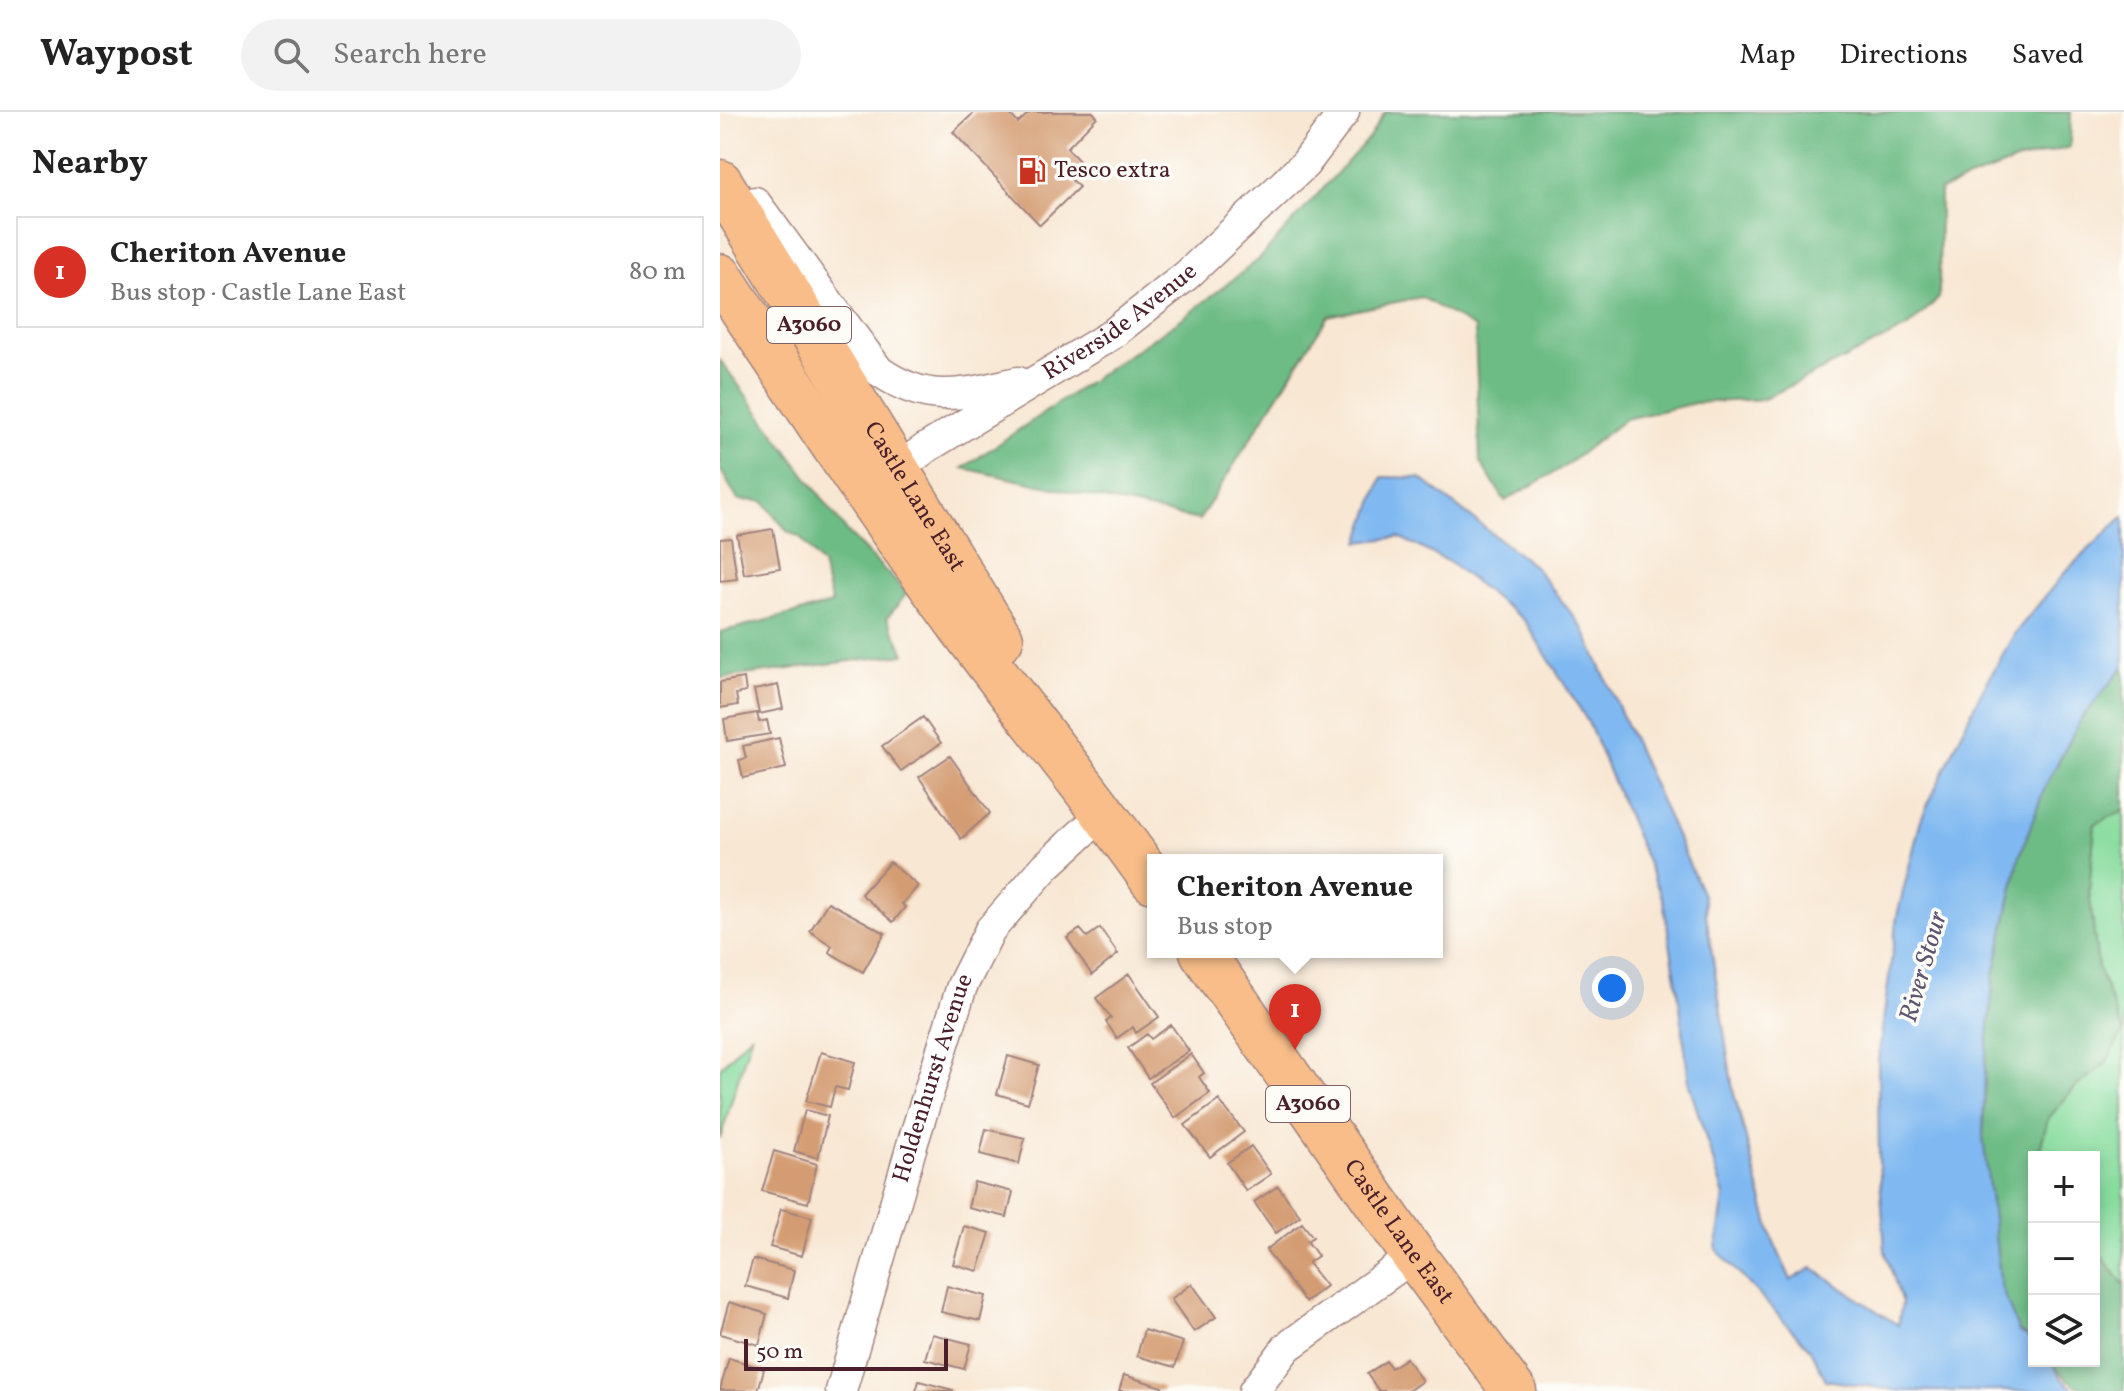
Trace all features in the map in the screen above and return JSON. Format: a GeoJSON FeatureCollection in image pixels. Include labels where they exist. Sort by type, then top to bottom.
{"type":"FeatureCollection","features":[{"type":"Feature","properties":{"kind":"main road","name":"Castle Lane East"},"geometry":{"type":"LineString","coordinates":[[720,182],[966,633],[1105,812],[1147,872]]}},
{"type":"Feature","properties":{"kind":"main road","name":"Castle Lane East"},"geometry":{"type":"LineString","coordinates":[[720,276],[881,481]]}},
{"type":"Feature","properties":{"kind":"main road","name":"Castle Lane East"},"geometry":{"type":"LineString","coordinates":[[1206,958],[1414,1256],[1514,1391]]}},
{"type":"Feature","properties":{"kind":"street","name":"Riverside Avenue"},"geometry":{"type":"LineString","coordinates":[[881,481],[926,448],[1111,335],[1187,275],[1305,164],[1344,112]]}},
{"type":"Feature","properties":{"kind":"street","name":"Castle Lane East"},"geometry":{"type":"LineString","coordinates":[[720,167],[738,180],[879,371],[901,386],[958,395],[1040,377]]}},
{"type":"Feature","properties":{"kind":"street","name":"Holdenhurst Avenue"},"geometry":{"type":"LineString","coordinates":[[841,1391],[962,986],[990,930],[1046,866],[1105,812]]}},
{"type":"Feature","properties":{"kind":"street"},"geometry":{"type":"LineString","coordinates":[[1254,1391],[1287,1347],[1414,1256]]}},
{"type":"Feature","properties":{"kind":"green space"},"geometry":{"type":"Polygon","coordinates":[[[1385,112],[2071,112],[2070,147],[2016,161],[1940,190],[1939,298],[1908,327],[1764,399],[1695,403],[1625,419],[1565,466],[1505,501],[1480,462],[1475,328],[1421,297],[1328,316],[1199,520],[963,468],[1187,315],[1258,260],[1369,138],[1385,112]]]}},
{"type":"Feature","properties":{"kind":"green space"},"geometry":{"type":"Polygon","coordinates":[[[720,360],[848,533],[907,593],[887,618],[905,654],[720,678],[720,632],[832,604],[822,565],[800,537],[788,532],[763,501],[738,500],[720,469],[720,360]]]}},
{"type":"Feature","properties":{"kind":"green space"},"geometry":{"type":"Polygon","coordinates":[[[2124,666],[2124,810],[2095,824],[2089,891],[2098,968],[2123,1032],[2105,1064],[2073,1089],[2048,1119],[2040,1151],[2028,1151],[2028,1336],[2019,1332],[2001,1287],[1983,1137],[1985,1066],[1994,975],[2019,858],[2044,789],[2081,719],[2124,666]]]}},
{"type":"Feature","properties":{"kind":"green space"},"geometry":{"type":"Polygon","coordinates":[[[2124,810],[2124,1285],[2100,1255],[2100,1151],[2039,1151],[2047,1119],[2073,1089],[2105,1064],[2123,1032],[2098,968],[2089,891],[2095,823],[2124,810]]]}},
{"type":"Feature","properties":{"kind":"green space"},"geometry":{"type":"Polygon","coordinates":[[[752,1033],[720,1139],[720,1068],[752,1033]]]}},
{"type":"Feature","properties":{"kind":"green space"},"geometry":{"type":"Polygon","coordinates":[[[2100,1255],[2124,1285],[2124,1391],[2089,1389],[2066,1378],[2056,1367],[2100,1367],[2100,1255]]]}},
{"type":"Feature","properties":{"kind":"water","name":"River Stour"},"geometry":{"type":"Polygon","coordinates":[[[1382,477],[1420,478],[1534,566],[1583,628],[1703,895],[1733,1090],[1773,1240],[1791,1280],[1812,1268],[1898,1325],[1902,1303],[1885,1251],[1879,1162],[1878,1061],[1897,916],[1921,819],[1978,698],[2015,633],[2066,571],[2124,516],[2124,666],[2081,719],[2044,789],[2019,858],[1994,975],[1985,1066],[1983,1137],[2001,1286],[2019,1332],[2028,1336],[2028,1367],[2055,1367],[2062,1379],[2076,1391],[1901,1391],[1826,1380],[1810,1349],[1716,1249],[1724,1196],[1689,1084],[1663,900],[1588,722],[1525,621],[1449,562],[1399,537],[1359,542],[1382,477]]]}},
{"type":"Feature","properties":{"kind":"building","name":"Tesco extra"},"geometry":{"type":"Polygon","coordinates":[[[975,112],[1008,112],[1018,123],[1030,112],[1093,112],[1097,117],[1067,148],[1082,164],[1069,178],[1079,187],[1040,225],[953,132],[975,112]]]}},
{"type":"Feature","properties":{"kind":"building"},"geometry":{"type":"Polygon","coordinates":[[[773,529],[780,568],[744,574],[737,535],[773,529]]]}},
{"type":"Feature","properties":{"kind":"building"},"geometry":{"type":"Polygon","coordinates":[[[731,538],[737,579],[720,581],[720,539],[731,538]]]}},
{"type":"Feature","properties":{"kind":"building"},"geometry":{"type":"Polygon","coordinates":[[[744,678],[746,692],[736,694],[738,705],[720,708],[720,682],[744,678]]]}},
{"type":"Feature","properties":{"kind":"building"},"geometry":{"type":"Polygon","coordinates":[[[778,685],[783,709],[759,714],[754,690],[778,685]]]}},
{"type":"Feature","properties":{"kind":"building"},"geometry":{"type":"Polygon","coordinates":[[[757,713],[759,722],[767,720],[770,734],[727,741],[724,719],[757,713]]]}},
{"type":"Feature","properties":{"kind":"building"},"geometry":{"type":"Polygon","coordinates":[[[923,717],[941,743],[901,771],[882,746],[923,717]]]}},
{"type":"Feature","properties":{"kind":"building"},"geometry":{"type":"Polygon","coordinates":[[[779,738],[786,768],[743,778],[739,760],[746,758],[743,746],[779,738]]]}},
{"type":"Feature","properties":{"kind":"building"},"geometry":{"type":"Polygon","coordinates":[[[950,756],[990,813],[961,839],[919,777],[950,756]]]}},
{"type":"Feature","properties":{"kind":"building"},"geometry":{"type":"Polygon","coordinates":[[[890,862],[918,886],[902,904],[905,907],[893,922],[861,894],[890,862]]]}},
{"type":"Feature","properties":{"kind":"building"},"geometry":{"type":"Polygon","coordinates":[[[828,902],[885,933],[863,972],[829,952],[832,946],[810,931],[828,902]]]}},
{"type":"Feature","properties":{"kind":"building"},"geometry":{"type":"Polygon","coordinates":[[[1100,928],[1118,954],[1092,975],[1067,938],[1080,929],[1087,937],[1100,928]]]}},
{"type":"Feature","properties":{"kind":"building"},"geometry":{"type":"Polygon","coordinates":[[[1129,974],[1159,1017],[1136,1033],[1133,1027],[1117,1038],[1106,1022],[1111,1018],[1096,998],[1129,974]]]}},
{"type":"Feature","properties":{"kind":"building"},"geometry":{"type":"Polygon","coordinates":[[[1171,1025],[1189,1051],[1148,1078],[1128,1048],[1147,1034],[1151,1039],[1171,1025]]]}},
{"type":"Feature","properties":{"kind":"building"},"geometry":{"type":"Polygon","coordinates":[[[821,1052],[855,1062],[848,1090],[835,1087],[830,1107],[806,1101],[821,1052]]]}},
{"type":"Feature","properties":{"kind":"building"},"geometry":{"type":"Polygon","coordinates":[[[1191,1054],[1204,1073],[1199,1077],[1210,1093],[1175,1118],[1150,1083],[1191,1054]]]}},
{"type":"Feature","properties":{"kind":"building"},"geometry":{"type":"Polygon","coordinates":[[[1008,1056],[1039,1065],[1028,1103],[997,1094],[1008,1056]]]}},
{"type":"Feature","properties":{"kind":"building"},"geometry":{"type":"Polygon","coordinates":[[[1219,1100],[1244,1132],[1210,1157],[1185,1125],[1219,1100]]]}},
{"type":"Feature","properties":{"kind":"building"},"geometry":{"type":"Polygon","coordinates":[[[805,1110],[828,1116],[818,1158],[794,1151],[805,1110]]]}},
{"type":"Feature","properties":{"kind":"building"},"geometry":{"type":"Polygon","coordinates":[[[986,1129],[1025,1138],[1019,1164],[980,1154],[986,1129]]]}},
{"type":"Feature","properties":{"kind":"building"},"geometry":{"type":"Polygon","coordinates":[[[1251,1146],[1271,1174],[1246,1191],[1227,1163],[1251,1146]]]}},
{"type":"Feature","properties":{"kind":"building"},"geometry":{"type":"Polygon","coordinates":[[[774,1151],[817,1164],[808,1203],[762,1191],[774,1151]]]}},
{"type":"Feature","properties":{"kind":"building"},"geometry":{"type":"Polygon","coordinates":[[[974,1182],[1013,1192],[1007,1217],[968,1208],[974,1182]]]}},
{"type":"Feature","properties":{"kind":"building"},"geometry":{"type":"Polygon","coordinates":[[[1278,1186],[1300,1216],[1276,1233],[1254,1202],[1278,1186]]]}},
{"type":"Feature","properties":{"kind":"building"},"geometry":{"type":"Polygon","coordinates":[[[781,1209],[812,1217],[802,1256],[770,1247],[781,1209]]]}},
{"type":"Feature","properties":{"kind":"building"},"geometry":{"type":"Polygon","coordinates":[[[1302,1223],[1313,1237],[1307,1241],[1318,1256],[1308,1263],[1326,1286],[1305,1302],[1266,1250],[1302,1223]]]}},
{"type":"Feature","properties":{"kind":"building"},"geometry":{"type":"Polygon","coordinates":[[[964,1226],[990,1233],[978,1271],[953,1264],[964,1226]]]}},
{"type":"Feature","properties":{"kind":"building"},"geometry":{"type":"Polygon","coordinates":[[[753,1259],[794,1270],[788,1298],[745,1286],[753,1259]]]}},
{"type":"Feature","properties":{"kind":"building"},"geometry":{"type":"Polygon","coordinates":[[[1192,1284],[1216,1317],[1194,1332],[1171,1299],[1192,1284]]]}},
{"type":"Feature","properties":{"kind":"building"},"geometry":{"type":"Polygon","coordinates":[[[947,1286],[986,1296],[980,1321],[941,1312],[947,1286]]]}},
{"type":"Feature","properties":{"kind":"building"},"geometry":{"type":"Polygon","coordinates":[[[729,1302],[767,1314],[759,1345],[720,1334],[729,1302]]]}},
{"type":"Feature","properties":{"kind":"building"},"geometry":{"type":"Polygon","coordinates":[[[1144,1330],[1183,1342],[1175,1367],[1137,1356],[1144,1330]]]}},
{"type":"Feature","properties":{"kind":"building"},"geometry":{"type":"Polygon","coordinates":[[[932,1334],[971,1344],[964,1369],[925,1359],[932,1334]]]}},
{"type":"Feature","properties":{"kind":"building"},"geometry":{"type":"Polygon","coordinates":[[[729,1358],[764,1369],[758,1391],[720,1390],[729,1358]]]}},
{"type":"Feature","properties":{"kind":"building"},"geometry":{"type":"Polygon","coordinates":[[[1406,1358],[1422,1381],[1408,1391],[1379,1391],[1367,1374],[1386,1361],[1391,1368],[1406,1358]]]}},
{"type":"Feature","properties":{"kind":"building"},"geometry":{"type":"Polygon","coordinates":[[[1124,1375],[1162,1387],[1161,1391],[1119,1391],[1124,1375]]]}},
{"type":"Feature","properties":{"kind":"building"},"geometry":{"type":"Polygon","coordinates":[[[919,1381],[953,1390],[953,1391],[916,1391],[919,1381]]]}},
{"type":"Feature","properties":{"kind":"place","name":"Tesco extra"},"geometry":{"type":"Point","coordinates":[1032,171]}},
{"type":"Feature","properties":{"kind":"place","name":"Cheriton Avenue"},"geometry":{"type":"Point","coordinates":[1295,1050]}}]}
